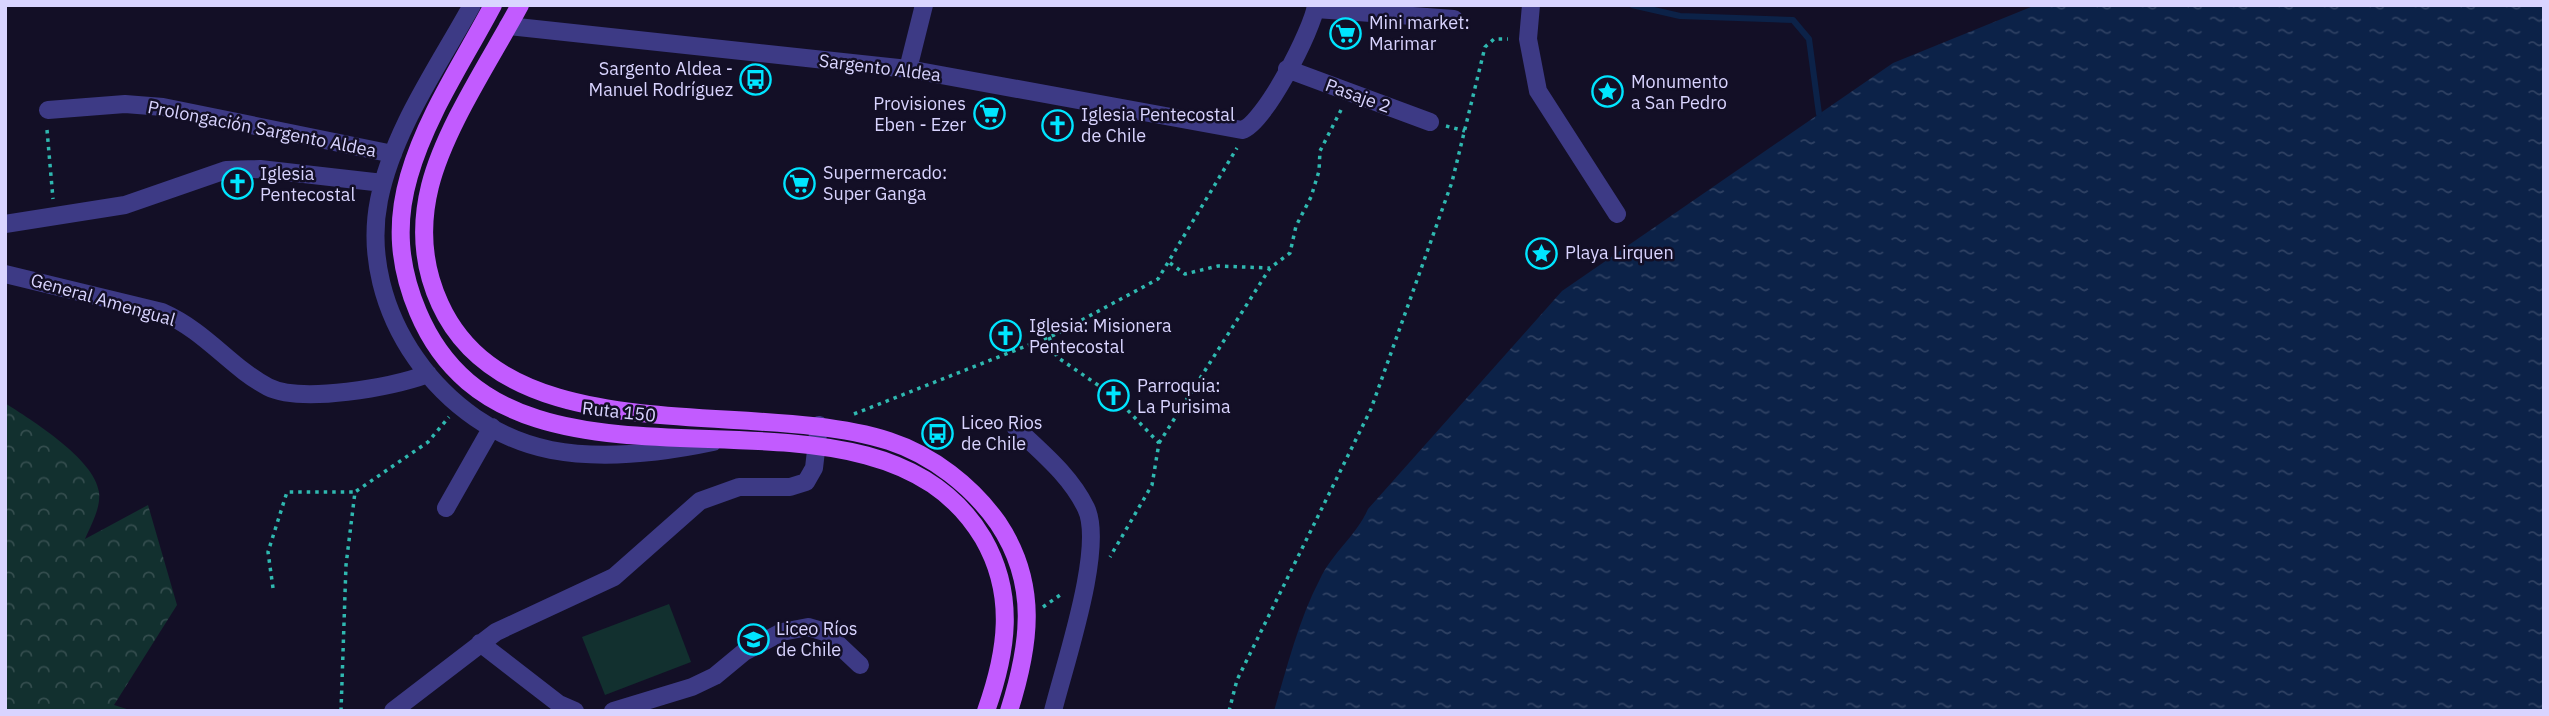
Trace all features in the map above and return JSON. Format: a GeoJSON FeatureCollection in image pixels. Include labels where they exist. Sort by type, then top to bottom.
{"type":"FeatureCollection","features":[{"type":"Feature","properties":{"kind":"main road","name":"Ruta 150"},"geometry":{"type":"LineString","coordinates":[[493,5],[423,138],[408,179],[400,217],[400,248],[407,282],[421,318],[442,354],[456,369],[494,398],[516,410],[589,431],[816,447],[883,461],[922,478],[957,506],[979,533],[1000,576],[1006,611],[1005,645],[986,711]]}},
{"type":"Feature","properties":{"kind":"main road","name":"Ruta 150"},"geometry":{"type":"LineString","coordinates":[[520,5],[448,139],[430,184],[424,243],[430,277],[443,311],[463,340],[507,378],[564,401],[636,412],[819,425],[892,442],[932,461],[965,486],[992,516],[1013,549],[1025,583],[1029,617],[1024,659],[1009,711]]}},
{"type":"Feature","properties":{"kind":"street"},"geometry":{"type":"LineString","coordinates":[[472,5],[393,154],[383,183],[376,242],[381,281],[401,335],[428,374],[459,405],[492,427],[534,446],[584,454],[646,453],[722,441]]}},
{"type":"Feature","properties":{"kind":"street"},"geometry":{"type":"LineString","coordinates":[[908,69],[923,5]]}},
{"type":"Feature","properties":{"kind":"street"},"geometry":{"type":"LineString","coordinates":[[1531,5],[1528,39],[1538,91],[1617,214]]}},
{"type":"Feature","properties":{"kind":"street"},"geometry":{"type":"LineString","coordinates":[[1248,128],[1258,119],[1308,32],[1316,7],[1454,19]]}},
{"type":"Feature","properties":{"kind":"street","name":"Sargento Aldea"},"geometry":{"type":"LineString","coordinates":[[509,26],[908,69],[1235,129],[1248,128]]}},
{"type":"Feature","properties":{"kind":"street","name":"Pasaje 2"},"geometry":{"type":"LineString","coordinates":[[1287,69],[1430,122]]}},
{"type":"Feature","properties":{"kind":"street","name":"Prolongación Sargento Aldea"},"geometry":{"type":"LineString","coordinates":[[48,110],[115,104],[163,107],[393,154]]}},
{"type":"Feature","properties":{"kind":"street"},"geometry":{"type":"LineString","coordinates":[[5,224],[125,205],[212,173],[235,169],[260,169],[383,183]]}},
{"type":"Feature","properties":{"kind":"street","name":"General Amengual"},"geometry":{"type":"LineString","coordinates":[[5,274],[171,316],[193,327],[259,381],[278,391],[300,393],[367,390],[428,374]]}},
{"type":"Feature","properties":{"kind":"street"},"geometry":{"type":"LineString","coordinates":[[393,711],[496,632],[614,577],[700,500],[739,487],[801,484],[811,476],[819,425]]}},
{"type":"Feature","properties":{"kind":"street"},"geometry":{"type":"LineString","coordinates":[[446,508],[492,427]]}},
{"type":"Feature","properties":{"kind":"street"},"geometry":{"type":"LineString","coordinates":[[1016,428],[1066,476],[1087,509],[1092,531],[1087,577],[1053,711]]}},
{"type":"Feature","properties":{"kind":"street"},"geometry":{"type":"LineString","coordinates":[[613,711],[692,687],[715,676],[753,647],[782,632],[808,627],[825,632],[860,665]]}},
{"type":"Feature","properties":{"kind":"street"},"geometry":{"type":"LineString","coordinates":[[480,643],[559,704],[575,711]]}},
{"type":"Feature","properties":{"kind":"path"},"geometry":{"type":"LineString","coordinates":[[1229,711],[1237,680],[1371,409],[1396,345],[1452,181],[1485,47],[1494,39],[1528,39]]}},
{"type":"Feature","properties":{"kind":"path"},"geometry":{"type":"LineString","coordinates":[[1029,617],[1104,565],[1152,485],[1158,443],[1270,268],[1290,253],[1296,226],[1311,197],[1319,171],[1320,151],[1350,93]]}},
{"type":"Feature","properties":{"kind":"path"},"geometry":{"type":"LineString","coordinates":[[48,110],[54,215]]}},
{"type":"Feature","properties":{"kind":"path"},"geometry":{"type":"LineString","coordinates":[[819,425],[870,409],[1049,337],[1158,279],[1170,263],[1248,128]]}},
{"type":"Feature","properties":{"kind":"path"},"geometry":{"type":"LineString","coordinates":[[1170,263],[1185,274],[1218,266],[1270,268]]}},
{"type":"Feature","properties":{"kind":"path"},"geometry":{"type":"LineString","coordinates":[[1049,337],[1057,357],[1114,396],[1158,443]]}},
{"type":"Feature","properties":{"kind":"path"},"geometry":{"type":"LineString","coordinates":[[273,588],[268,552],[287,492],[355,492],[428,442],[459,405]]}},
{"type":"Feature","properties":{"kind":"path"},"geometry":{"type":"LineString","coordinates":[[341,711],[346,565],[355,492]]}},
{"type":"Feature","properties":{"kind":"green space"},"geometry":{"type":"Polygon","coordinates":[[[5,403],[60,441],[86,466],[95,479],[99,492],[98,504],[85,539],[148,505],[177,605],[114,705],[133,711],[5,711],[5,403]]]}},
{"type":"Feature","properties":{"kind":"green space"},"geometry":{"type":"Polygon","coordinates":[[[669,604],[691,662],[605,695],[582,637],[669,604]]]}},
{"type":"Feature","properties":{"kind":"water"},"geometry":{"type":"Polygon","coordinates":[[[2036,5],[2544,5],[2544,711],[1274,711],[1306,610],[1331,560],[1357,528],[1368,509],[1562,291],[1893,63],[2036,5]]]}},
{"type":"Feature","properties":{"kind":"waterway"},"geometry":{"type":"LineString","coordinates":[[1632,5],[1680,16],[1793,20],[1809,39],[1819,114]]}},
{"type":"Feature","properties":{"kind":"place","name":"Mini market: Marimar"},"geometry":{"type":"Point","coordinates":[1346,33]}},
{"type":"Feature","properties":{"kind":"place","name":"Sargento Aldea - Manuel Rodríguez"},"geometry":{"type":"Point","coordinates":[756,79]}},
{"type":"Feature","properties":{"kind":"place","name":"Monumento a San Pedro"},"geometry":{"type":"Point","coordinates":[1608,92]}},
{"type":"Feature","properties":{"kind":"place","name":"Provisiones Eben - Ezer"},"geometry":{"type":"Point","coordinates":[989,114]}},
{"type":"Feature","properties":{"kind":"place","name":"Iglesia Pentecostal de Chile"},"geometry":{"type":"Point","coordinates":[1058,125]}},
{"type":"Feature","properties":{"kind":"place","name":"Supermercado: Super Ganga"},"geometry":{"type":"Point","coordinates":[800,183]}},
{"type":"Feature","properties":{"kind":"place","name":"Iglesia Pentecostal"},"geometry":{"type":"Point","coordinates":[237,184]}},
{"type":"Feature","properties":{"kind":"place","name":"Playa Lirquen"},"geometry":{"type":"Point","coordinates":[1542,253]}},
{"type":"Feature","properties":{"kind":"place","name":"Iglesia: Misionera Pentecostal"},"geometry":{"type":"Point","coordinates":[1006,336]}},
{"type":"Feature","properties":{"kind":"place","name":"Parroquia: La Purisima"},"geometry":{"type":"Point","coordinates":[1114,396]}},
{"type":"Feature","properties":{"kind":"place","name":"Liceo Rios de Chile"},"geometry":{"type":"Point","coordinates":[938,433]}},
{"type":"Feature","properties":{"kind":"place","name":"Liceo Ríos de Chile"},"geometry":{"type":"Point","coordinates":[753,639]}}]}
